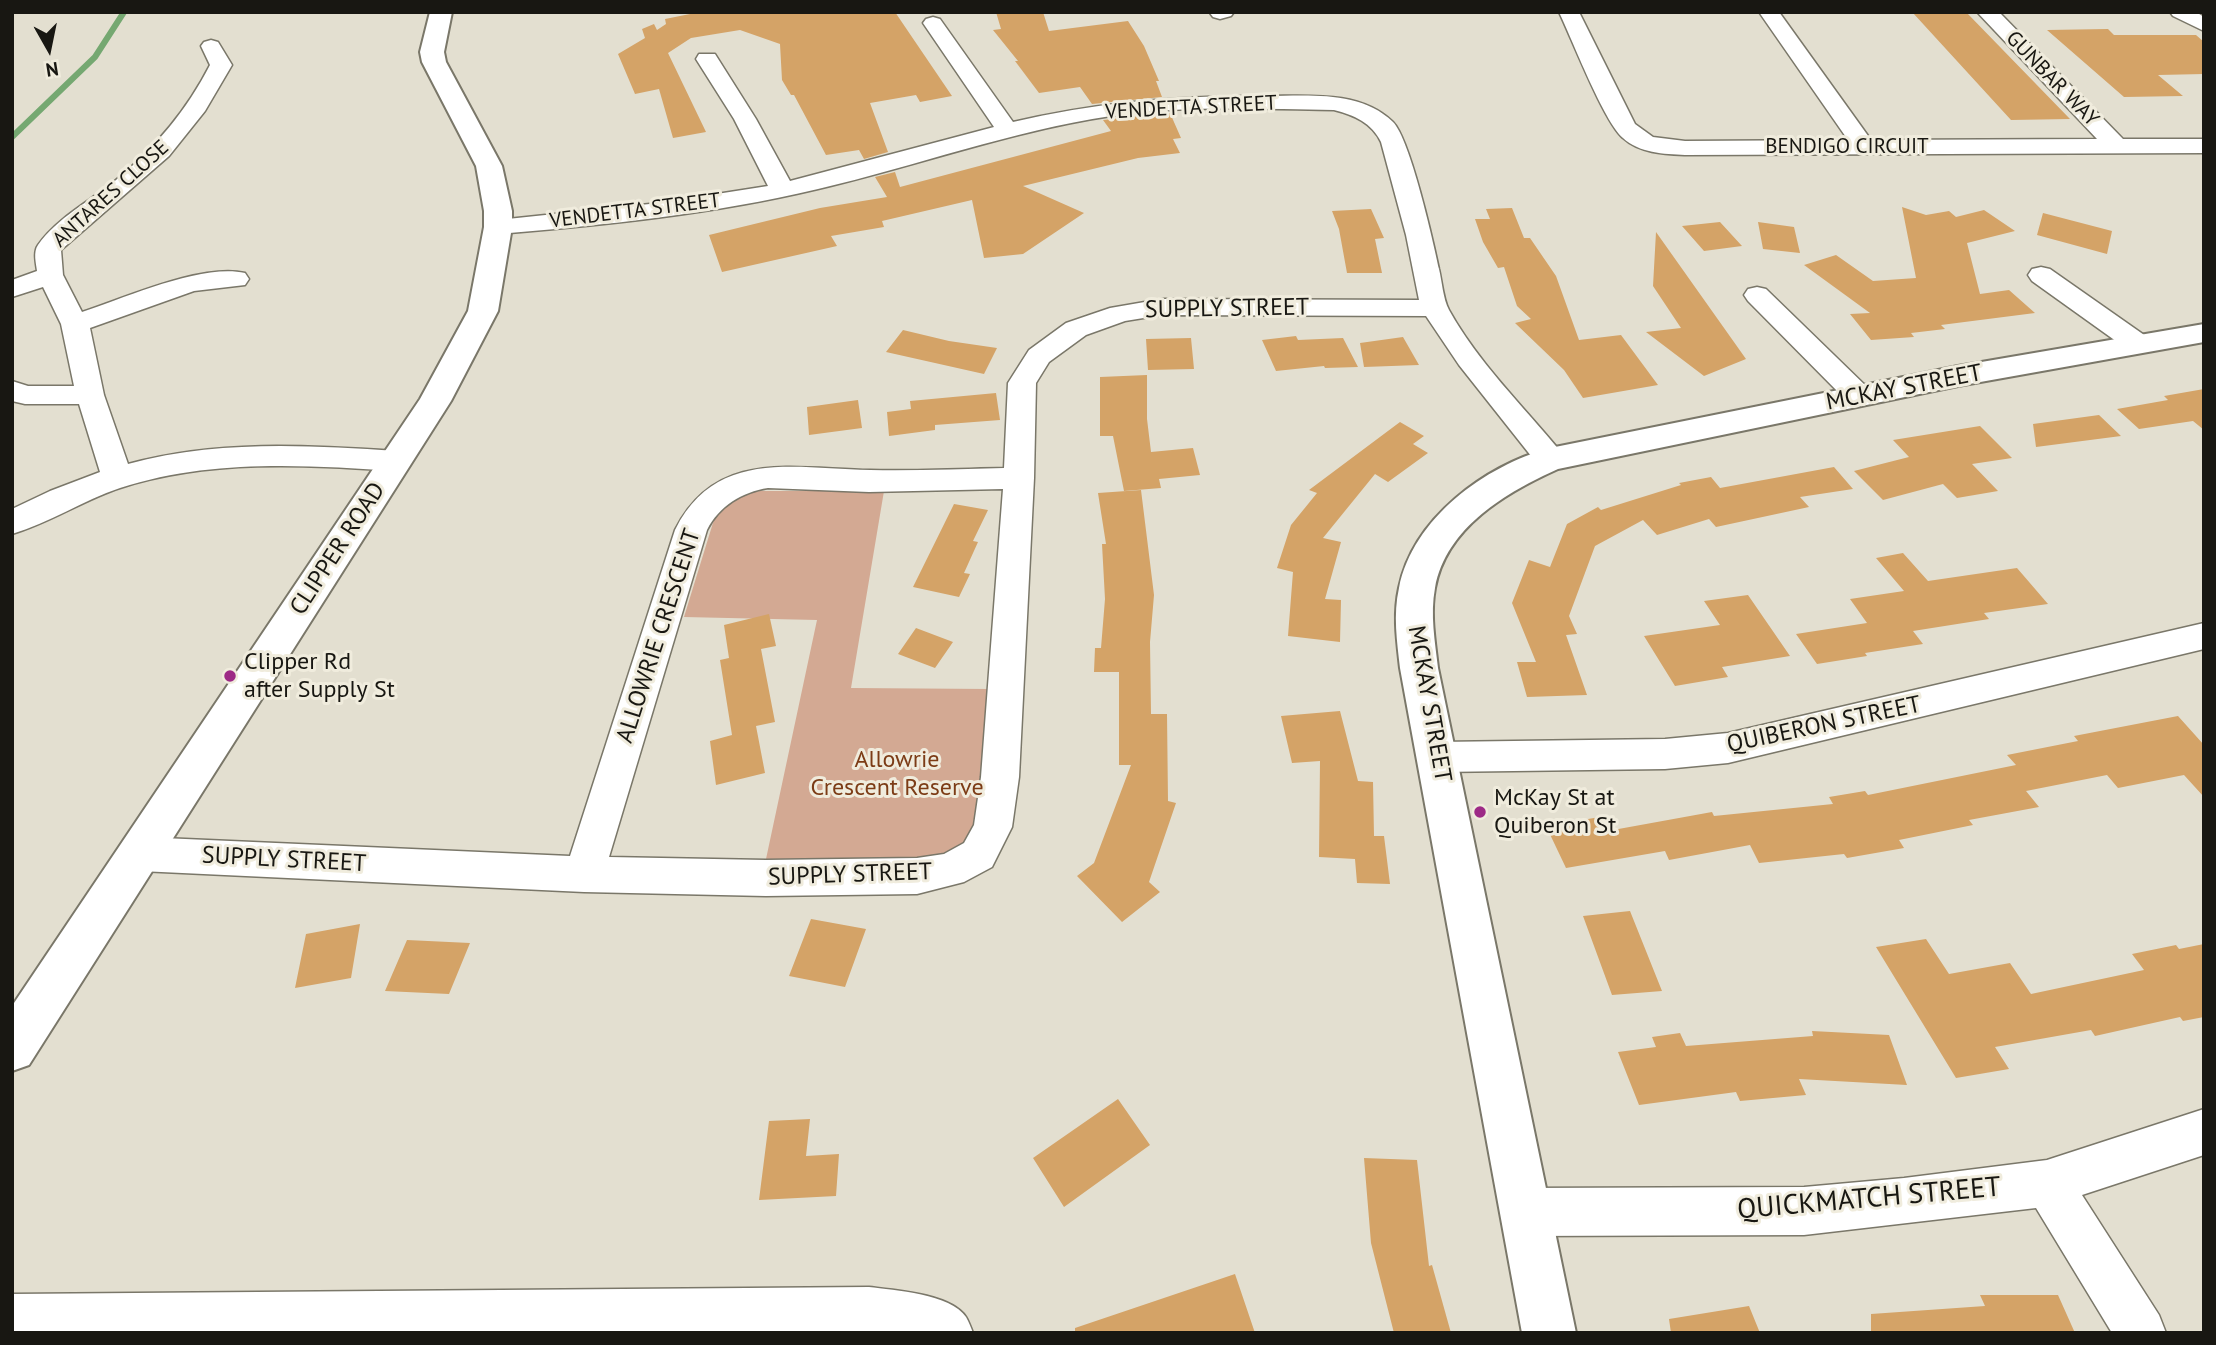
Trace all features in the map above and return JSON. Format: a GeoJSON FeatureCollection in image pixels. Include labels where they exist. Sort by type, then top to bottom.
{"type":"FeatureCollection","features":[{"type":"Feature","properties":{"kind":"street","name":"CLIPPER ROAD"},"geometry":{"type":"LineString","coordinates":[[12,1048],[453,372],[483,311],[498,227],[498,211],[489,166],[434,62],[432,52],[441,12]]}},
{"type":"Feature","properties":{"kind":"street","name":"BENDIGO CIRCUIT"},"geometry":{"type":"LineString","coordinates":[[1569,12],[1625,127],[1645,142],[1668,147],[2204,146]]}},
{"type":"Feature","properties":{"kind":"street"},"geometry":{"type":"LineString","coordinates":[[1769,12],[1866,148]]}},
{"type":"Feature","properties":{"kind":"street","name":"GUNBAR WAY"},"geometry":{"type":"LineString","coordinates":[[1987,12],[2116,146]]}},
{"type":"Feature","properties":{"kind":"street"},"geometry":{"type":"LineString","coordinates":[[2180,12],[2204,25]]}},
{"type":"Feature","properties":{"kind":"street"},"geometry":{"type":"LineString","coordinates":[[933,23],[1008,131]]}},
{"type":"Feature","properties":{"kind":"street","name":"ANTARES CLOSE"},"geometry":{"type":"LineString","coordinates":[[117,476],[90,395],[75,324],[50,275],[48,249],[62,233],[135,176],[178,133],[206,97],[221,65],[211,46]]}},
{"type":"Feature","properties":{"kind":"street"},"geometry":{"type":"LineString","coordinates":[[707,59],[745,119],[782,189]]}},
{"type":"Feature","properties":{"kind":"street","name":"VENDETTA STREET"},"geometry":{"type":"LineString","coordinates":[[498,227],[649,214],[815,183],[1008,131],[1113,109],[1168,104],[1335,103],[1360,110],[1385,127],[1394,142],[1419,235],[1434,308],[1469,359],[1550,458]]}},
{"type":"Feature","properties":{"kind":"street","name":"ANTARES CLOSE"},"geometry":{"type":"LineString","coordinates":[[12,289],[50,275]]}},
{"type":"Feature","properties":{"kind":"street"},"geometry":{"type":"LineString","coordinates":[[2041,275],[2137,343]]}},
{"type":"Feature","properties":{"kind":"street"},"geometry":{"type":"LineString","coordinates":[[75,324],[190,284],[236,279]]}},
{"type":"Feature","properties":{"kind":"street"},"geometry":{"type":"LineString","coordinates":[[1757,295],[1859,396]]}},
{"type":"Feature","properties":{"kind":"street","name":"SUPPLY STREET"},"geometry":{"type":"LineString","coordinates":[[139,853],[584,874],[766,878],[917,876],[950,870],[978,855],[993,827],[1000,777],[1019,478],[1022,383],[1040,356],[1076,329],[1120,314],[1162,307],[1434,308]]}},
{"type":"Feature","properties":{"kind":"street","name":"MCKAY STREET"},"geometry":{"type":"LineString","coordinates":[[1549,1333],[1419,668],[1414,614],[1419,579],[1432,550],[1454,518],[1493,486],[1550,458],[1859,396],[2137,343],[2204,333]]}},
{"type":"Feature","properties":{"kind":"street"},"geometry":{"type":"LineString","coordinates":[[12,390],[25,395],[90,395]]}},
{"type":"Feature","properties":{"kind":"street"},"geometry":{"type":"LineString","coordinates":[[12,523],[117,476],[158,465],[211,457],[309,454],[396,460]]}},
{"type":"Feature","properties":{"kind":"street","name":"ALLOWRIE CRESCENT"},"geometry":{"type":"LineString","coordinates":[[584,874],[691,530],[699,512],[713,499],[742,483],[769,478],[871,481],[1019,478]]}},
{"type":"Feature","properties":{"kind":"street","name":"QUIBERON STREET"},"geometry":{"type":"LineString","coordinates":[[1438,757],[1665,754],[1728,748],[2204,636]]}},
{"type":"Feature","properties":{"kind":"street","name":"QUICKMATCH STREET"},"geometry":{"type":"LineString","coordinates":[[1525,1212],[1804,1211],[2047,1182],[2204,1132]]}},
{"type":"Feature","properties":{"kind":"street"},"geometry":{"type":"LineString","coordinates":[[2047,1182],[2141,1333]]}},
{"type":"Feature","properties":{"kind":"street"},"geometry":{"type":"LineString","coordinates":[[12,1319],[455,1324],[869,1312],[922,1318],[948,1333]]}},
{"type":"Feature","properties":{"kind":"green space","name":"Allowrie Crescent Reserve"},"geometry":{"type":"Polygon","coordinates":[[[760,491],[884,491],[851,688],[990,689],[981,804],[971,834],[955,849],[920,860],[766,859],[817,620],[684,617],[716,513],[736,498],[760,491]]]}},
{"type":"Feature","properties":{"kind":"building"},"geometry":{"type":"Polygon","coordinates":[[[700,12],[895,12],[952,96],[920,102],[916,95],[870,103],[888,152],[864,159],[859,150],[826,155],[794,95],[791,95],[782,80],[780,44],[740,30],[691,38],[668,53],[706,132],[673,138],[659,89],[635,94],[618,54],[645,38],[642,29],[654,24],[657,30],[666,24],[665,19],[700,12]]]}},
{"type":"Feature","properties":{"kind":"building"},"geometry":{"type":"Polygon","coordinates":[[[996,12],[1043,12],[1049,31],[1128,21],[1144,46],[1159,81],[1156,81],[1162,97],[1092,104],[1080,87],[1039,93],[993,30],[1001,29],[996,12]]]}},
{"type":"Feature","properties":{"kind":"building"},"geometry":{"type":"Polygon","coordinates":[[[1913,13],[1967,13],[2070,119],[2011,120],[1913,13]]]}},
{"type":"Feature","properties":{"kind":"building"},"geometry":{"type":"Polygon","coordinates":[[[2108,29],[2114,35],[2196,35],[2204,42],[2204,74],[2158,75],[2183,96],[2124,97],[2047,30],[2108,29]]]}},
{"type":"Feature","properties":{"kind":"building"},"geometry":{"type":"Polygon","coordinates":[[[1170,113],[1181,138],[1173,139],[1180,153],[1138,158],[1023,186],[1084,213],[1023,254],[984,258],[972,200],[882,221],[884,227],[831,236],[837,246],[722,272],[709,235],[820,208],[887,197],[875,177],[895,172],[900,187],[1111,131],[1103,120],[1170,113]]]}},
{"type":"Feature","properties":{"kind":"building"},"geometry":{"type":"Polygon","coordinates":[[[1902,207],[1926,215],[1949,211],[1956,217],[1984,210],[2015,231],[1967,243],[1980,294],[2009,290],[2035,313],[1941,325],[1945,329],[1911,333],[1914,337],[1871,340],[1850,314],[1870,313],[1804,265],[1836,255],[1873,281],[1916,278],[1902,207]]]}},
{"type":"Feature","properties":{"kind":"building"},"geometry":{"type":"Polygon","coordinates":[[[1512,208],[1524,238],[1530,238],[1556,276],[1579,340],[1621,335],[1658,385],[1583,398],[1564,370],[1515,323],[1531,319],[1517,306],[1504,267],[1498,268],[1483,242],[1475,219],[1490,219],[1486,209],[1512,208]]]}},
{"type":"Feature","properties":{"kind":"building"},"geometry":{"type":"Polygon","coordinates":[[[1371,209],[1384,238],[1375,239],[1382,273],[1347,273],[1339,229],[1332,211],[1371,209]]]}},
{"type":"Feature","properties":{"kind":"building"},"geometry":{"type":"Polygon","coordinates":[[[2043,213],[2112,231],[2107,254],[2037,235],[2043,213]]]}},
{"type":"Feature","properties":{"kind":"building"},"geometry":{"type":"Polygon","coordinates":[[[1720,222],[1742,246],[1704,251],[1682,226],[1720,222]]]}},
{"type":"Feature","properties":{"kind":"building"},"geometry":{"type":"Polygon","coordinates":[[[1758,222],[1794,227],[1800,253],[1763,249],[1758,222]]]}},
{"type":"Feature","properties":{"kind":"building"},"geometry":{"type":"Polygon","coordinates":[[[1656,232],[1746,359],[1704,376],[1646,332],[1681,328],[1653,286],[1656,232]]]}},
{"type":"Feature","properties":{"kind":"building"},"geometry":{"type":"Polygon","coordinates":[[[903,330],[949,341],[997,348],[984,374],[886,352],[903,330]]]}},
{"type":"Feature","properties":{"kind":"building"},"geometry":{"type":"Polygon","coordinates":[[[1296,336],[1298,340],[1343,338],[1358,367],[1324,366],[1276,371],[1262,340],[1296,336]]]}},
{"type":"Feature","properties":{"kind":"building"},"geometry":{"type":"Polygon","coordinates":[[[1403,337],[1419,365],[1364,367],[1360,343],[1403,337]]]}},
{"type":"Feature","properties":{"kind":"building"},"geometry":{"type":"Polygon","coordinates":[[[1191,338],[1194,369],[1148,370],[1146,339],[1191,338]]]}},
{"type":"Feature","properties":{"kind":"building"},"geometry":{"type":"Polygon","coordinates":[[[1147,375],[1147,419],[1151,452],[1193,448],[1200,475],[1159,479],[1161,488],[1124,491],[1113,436],[1100,436],[1100,377],[1147,375]]]}},
{"type":"Feature","properties":{"kind":"building"},"geometry":{"type":"Polygon","coordinates":[[[2204,389],[2204,430],[2193,421],[2139,429],[2117,409],[2168,400],[2164,396],[2204,389]]]}},
{"type":"Feature","properties":{"kind":"building"},"geometry":{"type":"Polygon","coordinates":[[[996,393],[1000,420],[935,425],[935,430],[889,436],[887,412],[911,409],[910,401],[996,393]]]}},
{"type":"Feature","properties":{"kind":"building"},"geometry":{"type":"Polygon","coordinates":[[[858,400],[862,428],[809,435],[807,407],[858,400]]]}},
{"type":"Feature","properties":{"kind":"building"},"geometry":{"type":"Polygon","coordinates":[[[2099,415],[2121,436],[2036,447],[2033,424],[2099,415]]]}},
{"type":"Feature","properties":{"kind":"building"},"geometry":{"type":"Polygon","coordinates":[[[1400,422],[1424,436],[1413,444],[1428,453],[1388,482],[1375,474],[1323,538],[1341,542],[1325,599],[1341,600],[1340,642],[1288,636],[1293,572],[1277,568],[1291,525],[1317,493],[1309,490],[1400,422]]]}},
{"type":"Feature","properties":{"kind":"building"},"geometry":{"type":"Polygon","coordinates":[[[1980,426],[2012,458],[1972,464],[1998,491],[1957,498],[1943,484],[1883,500],[1854,471],[1909,457],[1893,440],[1980,426]]]}},
{"type":"Feature","properties":{"kind":"building"},"geometry":{"type":"Polygon","coordinates":[[[1834,467],[1853,489],[1800,497],[1809,507],[1716,527],[1709,519],[1657,535],[1643,520],[1595,546],[1569,616],[1577,634],[1566,635],[1587,695],[1527,697],[1517,662],[1536,662],[1512,603],[1529,560],[1550,567],[1567,524],[1598,507],[1601,510],[1681,485],[1679,483],[1711,477],[1720,488],[1834,467]]]}},
{"type":"Feature","properties":{"kind":"building"},"geometry":{"type":"Polygon","coordinates":[[[1141,490],[1154,595],[1150,642],[1151,714],[1167,714],[1168,801],[1176,803],[1149,882],[1160,892],[1122,922],[1077,876],[1094,863],[1131,765],[1119,765],[1119,672],[1094,672],[1095,648],[1101,648],[1105,599],[1102,544],[1106,544],[1098,493],[1141,490]]]}},
{"type":"Feature","properties":{"kind":"building"},"geometry":{"type":"Polygon","coordinates":[[[954,504],[988,510],[973,541],[978,542],[964,573],[970,574],[959,597],[913,587],[954,504]]]}},
{"type":"Feature","properties":{"kind":"building"},"geometry":{"type":"Polygon","coordinates":[[[1903,553],[1928,581],[2017,568],[2048,604],[1984,613],[1989,619],[1913,631],[1923,644],[1817,664],[1796,634],[1867,623],[1850,599],[1904,591],[1876,558],[1903,553]]]}},
{"type":"Feature","properties":{"kind":"building"},"geometry":{"type":"Polygon","coordinates":[[[1748,595],[1790,656],[1722,667],[1728,677],[1675,686],[1644,636],[1720,625],[1704,601],[1748,595]]]}},
{"type":"Feature","properties":{"kind":"building"},"geometry":{"type":"Polygon","coordinates":[[[769,614],[776,646],[761,649],[775,722],[756,726],[765,773],[716,785],[710,741],[732,735],[720,660],[729,658],[724,625],[769,614]]]}},
{"type":"Feature","properties":{"kind":"building"},"geometry":{"type":"Polygon","coordinates":[[[916,628],[953,642],[935,668],[898,654],[916,628]]]}},
{"type":"Feature","properties":{"kind":"building"},"geometry":{"type":"Polygon","coordinates":[[[1340,711],[1358,781],[1373,782],[1374,836],[1384,836],[1390,884],[1357,883],[1355,859],[1319,857],[1320,761],[1292,763],[1281,716],[1340,711]]]}},
{"type":"Feature","properties":{"kind":"building"},"geometry":{"type":"Polygon","coordinates":[[[2178,716],[2204,745],[2204,797],[2184,775],[2118,788],[2107,775],[2026,791],[2039,807],[1969,820],[1973,825],[1899,840],[1904,848],[1847,858],[1844,854],[1759,863],[1750,845],[1669,860],[1665,851],[1566,868],[1546,826],[1606,816],[1613,830],[1712,812],[1714,816],[1833,804],[1829,797],[1865,791],[1868,795],[2016,765],[2007,755],[2078,741],[2074,736],[2178,716]]]}},
{"type":"Feature","properties":{"kind":"building"},"geometry":{"type":"Polygon","coordinates":[[[1630,911],[1662,991],[1612,995],[1583,916],[1630,911]]]}},
{"type":"Feature","properties":{"kind":"building"},"geometry":{"type":"Polygon","coordinates":[[[811,919],[866,929],[845,987],[789,976],[811,919]]]}},
{"type":"Feature","properties":{"kind":"building"},"geometry":{"type":"Polygon","coordinates":[[[360,924],[351,978],[295,988],[306,934],[360,924]]]}},
{"type":"Feature","properties":{"kind":"building"},"geometry":{"type":"Polygon","coordinates":[[[1926,939],[1949,974],[2010,963],[2031,994],[2144,970],[2132,954],[2176,945],[2179,949],[2204,944],[2204,1017],[2183,1021],[2180,1017],[2095,1036],[2091,1030],[1995,1047],[2009,1069],[1956,1078],[1876,947],[1926,939]]]}},
{"type":"Feature","properties":{"kind":"building"},"geometry":{"type":"Polygon","coordinates":[[[407,940],[470,943],[449,994],[385,991],[407,940]]]}},
{"type":"Feature","properties":{"kind":"building"},"geometry":{"type":"Polygon","coordinates":[[[1812,1031],[1889,1035],[1907,1085],[1799,1079],[1806,1095],[1740,1101],[1736,1092],[1639,1105],[1618,1052],[1656,1047],[1652,1037],[1680,1033],[1686,1046],[1813,1036],[1812,1031]]]}},
{"type":"Feature","properties":{"kind":"building"},"geometry":{"type":"Polygon","coordinates":[[[1118,1099],[1150,1145],[1064,1207],[1033,1158],[1118,1099]]]}},
{"type":"Feature","properties":{"kind":"building"},"geometry":{"type":"Polygon","coordinates":[[[810,1119],[806,1156],[839,1154],[836,1196],[759,1200],[769,1121],[810,1119]]]}},
{"type":"Feature","properties":{"kind":"building"},"geometry":{"type":"Polygon","coordinates":[[[1364,1158],[1417,1160],[1429,1266],[1432,1265],[1451,1333],[1394,1333],[1371,1243],[1364,1158]]]}},
{"type":"Feature","properties":{"kind":"building"},"geometry":{"type":"Polygon","coordinates":[[[1235,1274],[1255,1333],[1075,1333],[1075,1328],[1235,1274]]]}},
{"type":"Feature","properties":{"kind":"building"},"geometry":{"type":"Polygon","coordinates":[[[1980,1295],[2058,1295],[2075,1333],[1871,1333],[1871,1314],[1985,1306],[1980,1295]]]}},
{"type":"Feature","properties":{"kind":"building"},"geometry":{"type":"Polygon","coordinates":[[[1749,1306],[1760,1333],[1671,1333],[1669,1319],[1749,1306]]]}},
{"type":"Feature","properties":{"kind":"waterway"},"geometry":{"type":"LineString","coordinates":[[12,137],[95,57],[124,12]]}},
{"type":"Feature","properties":{"kind":"place","name":"Clipper Rd after Supply St"},"geometry":{"type":"Point","coordinates":[230,676]}},
{"type":"Feature","properties":{"kind":"place","name":"McKay St at Quiberon St"},"geometry":{"type":"Point","coordinates":[1480,812]}}]}
